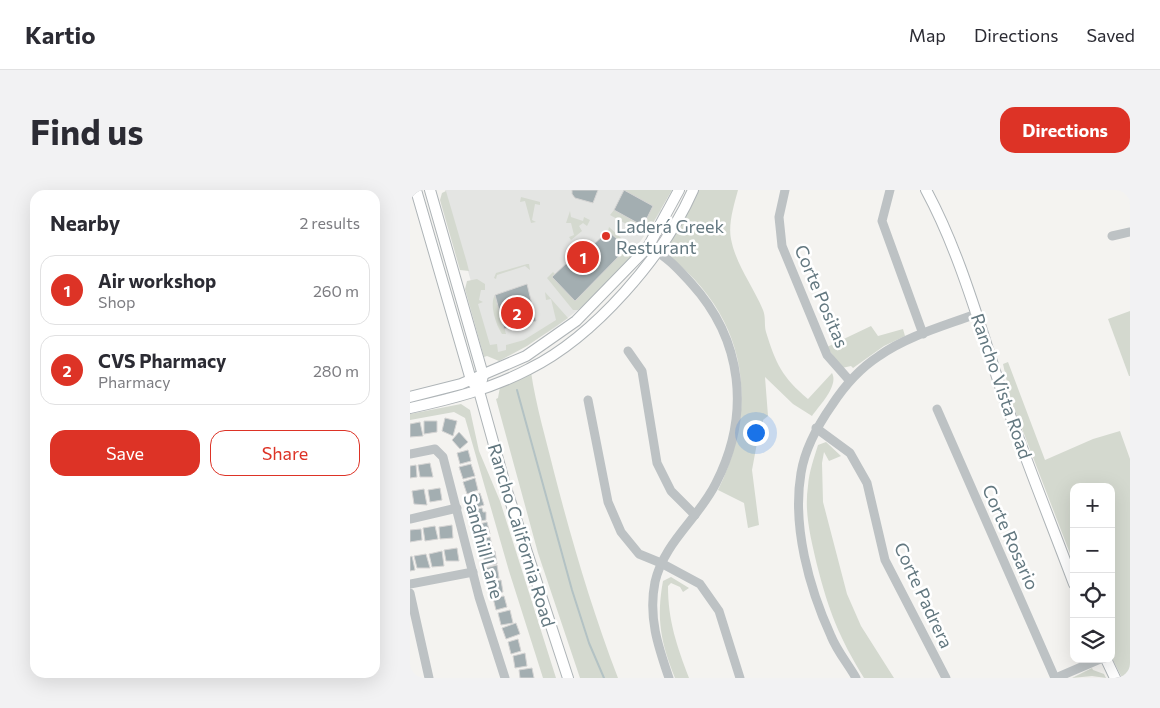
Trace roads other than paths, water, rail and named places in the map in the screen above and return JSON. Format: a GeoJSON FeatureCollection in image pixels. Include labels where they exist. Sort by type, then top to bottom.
{"type":"FeatureCollection","features":[{"type":"Feature","properties":{"kind":"main road","name":"Rancho California Road"},"geometry":{"type":"LineString","coordinates":[[416,190],[471,380],[479,391],[506,488],[568,678]]}},
{"type":"Feature","properties":{"kind":"main road"},"geometry":{"type":"LineString","coordinates":[[430,190],[483,375]]}},
{"type":"Feature","properties":{"kind":"main road"},"geometry":{"type":"LineString","coordinates":[[410,395],[471,380],[526,356],[576,321],[653,250],[679,190]]}},
{"type":"Feature","properties":{"kind":"main road"},"geometry":{"type":"LineString","coordinates":[[412,408],[479,391],[529,369],[581,333],[595,321],[653,250],[693,190]]}},
{"type":"Feature","properties":{"kind":"main road","name":"Rancho Vista Road"},"geometry":{"type":"LineString","coordinates":[[926,190],[937,211],[976,314],[1003,394],[1070,573]]}},
{"type":"Feature","properties":{"kind":"main road","name":"Rancho California Road"},"geometry":{"type":"LineString","coordinates":[[479,391],[483,375]]}},
{"type":"Feature","properties":{"kind":"main road"},"geometry":{"type":"LineString","coordinates":[[1108,663],[1115,678]]}},
{"type":"Feature","properties":{"kind":"street","name":"Corte Positas"},"geometry":{"type":"LineString","coordinates":[[785,190],[779,217],[782,246],[827,355],[849,380]]}},
{"type":"Feature","properties":{"kind":"street"},"geometry":{"type":"LineString","coordinates":[[890,190],[882,221],[923,334]]}},
{"type":"Feature","properties":{"kind":"street"},"geometry":{"type":"LineString","coordinates":[[1112,236],[1130,232]]}},
{"type":"Feature","properties":{"kind":"street"},"geometry":{"type":"LineString","coordinates":[[653,250],[704,298],[718,319],[732,351],[739,398],[732,442],[716,484],[695,515],[672,543],[661,563],[655,582],[654,638],[669,678]]}},
{"type":"Feature","properties":{"kind":"street"},"geometry":{"type":"LineString","coordinates":[[856,678],[831,637],[814,591],[802,540],[799,505],[801,472],[816,428],[849,380],[879,355],[923,334],[976,314]]}},
{"type":"Feature","properties":{"kind":"street"},"geometry":{"type":"LineString","coordinates":[[628,351],[642,370],[657,463],[671,492],[695,515]]}},
{"type":"Feature","properties":{"kind":"street"},"geometry":{"type":"LineString","coordinates":[[410,395],[412,408]]}},
{"type":"Feature","properties":{"kind":"street"},"geometry":{"type":"LineString","coordinates":[[588,400],[608,502],[620,532],[639,554],[661,563],[700,584],[719,611],[740,678]]}},
{"type":"Feature","properties":{"kind":"street","name":"Corte Rosario"},"geometry":{"type":"LineString","coordinates":[[937,409],[1056,678]]}},
{"type":"Feature","properties":{"kind":"street","name":"Corte Padrera"},"geometry":{"type":"LineString","coordinates":[[816,428],[850,453],[867,483],[885,560],[946,678]]}},
{"type":"Feature","properties":{"kind":"street","name":"Sandhill Lane"},"geometry":{"type":"LineString","coordinates":[[410,454],[435,449],[440,453],[458,508],[473,572],[505,678]]}},
{"type":"Feature","properties":{"kind":"street"},"geometry":{"type":"LineString","coordinates":[[410,519],[458,508]]}},
{"type":"Feature","properties":{"kind":"street"},"geometry":{"type":"LineString","coordinates":[[410,584],[473,572]]}},
{"type":"Feature","properties":{"kind":"street"},"geometry":{"type":"LineString","coordinates":[[410,593],[428,678]]}},
{"type":"Feature","properties":{"kind":"street"},"geometry":{"type":"LineString","coordinates":[[1056,678],[1091,663]]}},
{"type":"Feature","properties":{"kind":"waterway"},"geometry":{"type":"LineString","coordinates":[[517,390],[572,590],[589,643],[604,678]]}},
{"type":"Feature","properties":{"kind":"place","name":"Laderá Greek Resturant"},"geometry":{"type":"Point","coordinates":[606,236]}},
{"type":"Feature","properties":{"kind":"place","name":"Air workshop"},"geometry":{"type":"Point","coordinates":[583,257]}},
{"type":"Feature","properties":{"kind":"place","name":"CVS Pharmacy"},"geometry":{"type":"Point","coordinates":[517,313]}}]}
